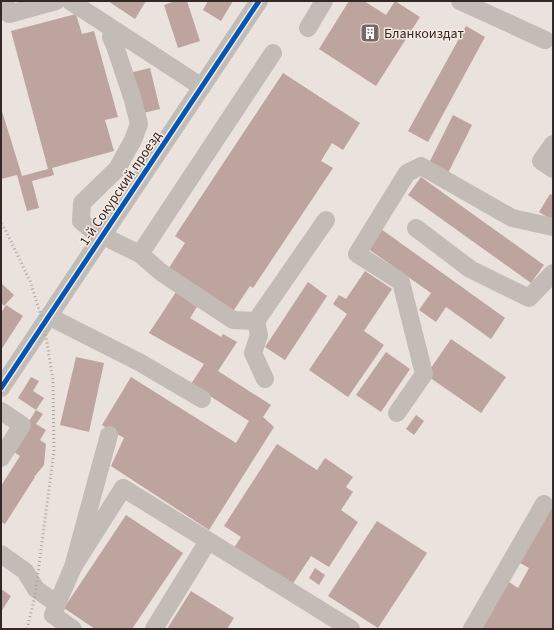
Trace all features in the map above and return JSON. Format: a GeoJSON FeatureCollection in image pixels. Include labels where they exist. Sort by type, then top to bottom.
{"type":"FeatureCollection","features":[{"type":"Feature","properties":{"kind":"street"},"geometry":{"type":"LineString","coordinates":[[5,1],[9,14],[56,1]]}},
{"type":"Feature","properties":{"kind":"street"},"geometry":{"type":"LineString","coordinates":[[70,1],[202,87]]}},
{"type":"Feature","properties":{"kind":"street","name":"1-й Сокурский проезд"},"geometry":{"type":"LineString","coordinates":[[1,388],[50,317],[259,1]]}},
{"type":"Feature","properties":{"kind":"street"},"geometry":{"type":"LineString","coordinates":[[308,28],[324,1]]}},
{"type":"Feature","properties":{"kind":"street"},"geometry":{"type":"LineString","coordinates":[[460,1],[545,40]]}},
{"type":"Feature","properties":{"kind":"street"},"geometry":{"type":"LineString","coordinates":[[111,37],[133,100],[139,124],[133,140],[117,169],[82,202],[81,221],[102,237],[140,254],[162,273],[232,320],[256,321]]}},
{"type":"Feature","properties":{"kind":"street"},"geometry":{"type":"LineString","coordinates":[[140,254],[273,53]]}},
{"type":"Feature","properties":{"kind":"street"},"geometry":{"type":"LineString","coordinates":[[553,144],[541,161],[553,168]]}},
{"type":"Feature","properties":{"kind":"street"},"geometry":{"type":"LineString","coordinates":[[398,413],[424,374],[401,282],[357,254],[407,173],[421,166],[512,218],[553,227]]}},
{"type":"Feature","properties":{"kind":"street"},"geometry":{"type":"LineString","coordinates":[[265,379],[253,353],[259,335],[256,321],[326,220]]}},
{"type":"Feature","properties":{"kind":"street"},"geometry":{"type":"LineString","coordinates":[[416,228],[470,269],[529,298],[553,273]]}},
{"type":"Feature","properties":{"kind":"street"},"geometry":{"type":"LineString","coordinates":[[50,317],[139,362],[202,399]]}},
{"type":"Feature","properties":{"kind":"street"},"geometry":{"type":"LineString","coordinates":[[1,411],[22,425],[1,458]]}},
{"type":"Feature","properties":{"kind":"street"},"geometry":{"type":"LineString","coordinates":[[72,629],[53,615],[73,567],[109,435]]}},
{"type":"Feature","properties":{"kind":"street"},"geometry":{"type":"LineString","coordinates":[[73,567],[123,488],[351,629]]}},
{"type":"Feature","properties":{"kind":"street"},"geometry":{"type":"LineString","coordinates":[[472,629],[544,504]]}},
{"type":"Feature","properties":{"kind":"street"},"geometry":{"type":"LineString","coordinates":[[154,629],[208,541]]}},
{"type":"Feature","properties":{"kind":"street"},"geometry":{"type":"LineString","coordinates":[[1,554],[25,571],[36,589],[57,604]]}},
{"type":"Feature","properties":{"kind":"building"},"geometry":{"type":"Polygon","coordinates":[[[108,1],[146,1],[135,19],[108,1]]]}},
{"type":"Feature","properties":{"kind":"building"},"geometry":{"type":"Polygon","coordinates":[[[175,1],[187,1],[200,41],[178,48],[164,5],[175,1]]]}},
{"type":"Feature","properties":{"kind":"building"},"geometry":{"type":"Polygon","coordinates":[[[208,1],[233,1],[221,21],[203,10],[208,1]]]}},
{"type":"Feature","properties":{"kind":"building","name":"Бланкоиздат"},"geometry":{"type":"Polygon","coordinates":[[[349,1],[364,1],[386,15],[395,1],[420,17],[376,86],[319,49],[349,1]]]}},
{"type":"Feature","properties":{"kind":"building"},"geometry":{"type":"Polygon","coordinates":[[[76,14],[82,34],[94,31],[118,117],[105,120],[114,151],[52,168],[54,175],[32,181],[39,208],[27,211],[17,175],[1,179],[1,108],[22,176],[48,169],[11,31],[76,14]]]}},
{"type":"Feature","properties":{"kind":"building"},"geometry":{"type":"Polygon","coordinates":[[[466,26],[485,37],[428,142],[408,131],[466,26]]]}},
{"type":"Feature","properties":{"kind":"building"},"geometry":{"type":"Polygon","coordinates":[[[150,68],[160,109],[139,114],[129,73],[150,68]]]}},
{"type":"Feature","properties":{"kind":"building"},"geometry":{"type":"Polygon","coordinates":[[[283,73],[360,123],[343,150],[332,143],[321,161],[333,168],[253,288],[250,286],[232,313],[167,271],[185,243],[175,236],[283,73]]]}},
{"type":"Feature","properties":{"kind":"building"},"geometry":{"type":"Polygon","coordinates":[[[453,115],[472,125],[447,175],[428,165],[453,115]]]}},
{"type":"Feature","properties":{"kind":"building"},"geometry":{"type":"Polygon","coordinates":[[[421,177],[544,265],[531,283],[408,195],[421,177]]]}},
{"type":"Feature","properties":{"kind":"building"},"geometry":{"type":"Polygon","coordinates":[[[550,194],[553,195],[553,221],[539,212],[550,194]]]}},
{"type":"Feature","properties":{"kind":"building"},"geometry":{"type":"Polygon","coordinates":[[[381,229],[505,318],[491,339],[446,307],[436,322],[419,310],[431,293],[367,248],[381,229]]]}},
{"type":"Feature","properties":{"kind":"building"},"geometry":{"type":"Polygon","coordinates":[[[365,271],[392,289],[364,331],[384,345],[348,397],[309,370],[347,314],[333,304],[339,295],[346,299],[365,271]]]}},
{"type":"Feature","properties":{"kind":"building"},"geometry":{"type":"Polygon","coordinates":[[[308,282],[327,296],[285,360],[265,347],[308,282]]]}},
{"type":"Feature","properties":{"kind":"building"},"geometry":{"type":"Polygon","coordinates":[[[1,283],[14,295],[4,306],[1,303],[1,283]]]}},
{"type":"Feature","properties":{"kind":"building"},"geometry":{"type":"Polygon","coordinates":[[[176,292],[197,307],[190,318],[221,337],[223,334],[237,342],[218,371],[271,405],[263,417],[274,427],[209,530],[111,466],[124,438],[102,425],[131,377],[236,443],[249,421],[191,384],[204,364],[149,333],[176,292]]]}},
{"type":"Feature","properties":{"kind":"building"},"geometry":{"type":"Polygon","coordinates":[[[6,305],[23,316],[1,350],[1,313],[6,305]]]}},
{"type":"Feature","properties":{"kind":"building"},"geometry":{"type":"Polygon","coordinates":[[[451,339],[506,377],[481,413],[426,375],[451,339]]]}},
{"type":"Feature","properties":{"kind":"building"},"geometry":{"type":"Polygon","coordinates":[[[386,352],[410,369],[381,412],[356,395],[386,352]]]}},
{"type":"Feature","properties":{"kind":"building"},"geometry":{"type":"Polygon","coordinates":[[[76,357],[104,363],[89,432],[60,425],[76,357]]]}},
{"type":"Feature","properties":{"kind":"building"},"geometry":{"type":"Polygon","coordinates":[[[31,377],[39,381],[33,391],[44,398],[36,410],[18,398],[31,377]]]}},
{"type":"Feature","properties":{"kind":"building"},"geometry":{"type":"Polygon","coordinates":[[[36,410],[43,414],[36,424],[46,430],[40,440],[46,444],[44,465],[34,477],[5,524],[1,522],[1,486],[20,456],[11,450],[36,410]]]}},
{"type":"Feature","properties":{"kind":"building"},"geometry":{"type":"Polygon","coordinates":[[[416,415],[424,421],[414,435],[406,429],[416,415]]]}},
{"type":"Feature","properties":{"kind":"building"},"geometry":{"type":"Polygon","coordinates":[[[277,444],[317,470],[325,458],[353,477],[346,487],[353,492],[341,510],[358,522],[329,567],[311,556],[292,585],[234,548],[241,537],[224,526],[277,444]]]}},
{"type":"Feature","properties":{"kind":"building"},"geometry":{"type":"Polygon","coordinates":[[[553,506],[553,629],[482,629],[509,582],[518,588],[529,568],[520,563],[553,506]]]}},
{"type":"Feature","properties":{"kind":"building"},"geometry":{"type":"Polygon","coordinates":[[[126,515],[183,553],[132,629],[95,629],[64,608],[126,515]]]}},
{"type":"Feature","properties":{"kind":"building"},"geometry":{"type":"Polygon","coordinates":[[[377,521],[427,553],[378,628],[328,596],[377,521]]]}},
{"type":"Feature","properties":{"kind":"building"},"geometry":{"type":"Polygon","coordinates":[[[315,568],[325,575],[319,585],[309,578],[315,568]]]}},
{"type":"Feature","properties":{"kind":"building"},"geometry":{"type":"Polygon","coordinates":[[[1,589],[11,596],[1,612],[1,589]]]}},
{"type":"Feature","properties":{"kind":"building"},"geometry":{"type":"Polygon","coordinates":[[[191,591],[234,618],[227,629],[167,629],[191,591]]]}},
{"type":"Feature","properties":{"kind":"railway"},"geometry":{"type":"LineString","coordinates":[[1,224],[5,229],[30,281],[44,325],[53,380],[54,451],[35,596],[27,629]]}},
{"type":"Feature","properties":{"kind":"cycle path"},"geometry":{"type":"LineString","coordinates":[[1,388],[259,1]]}},
{"type":"Feature","properties":{"kind":"place","name":"Бланкоиздат"},"geometry":{"type":"Point","coordinates":[370,33]}}]}
